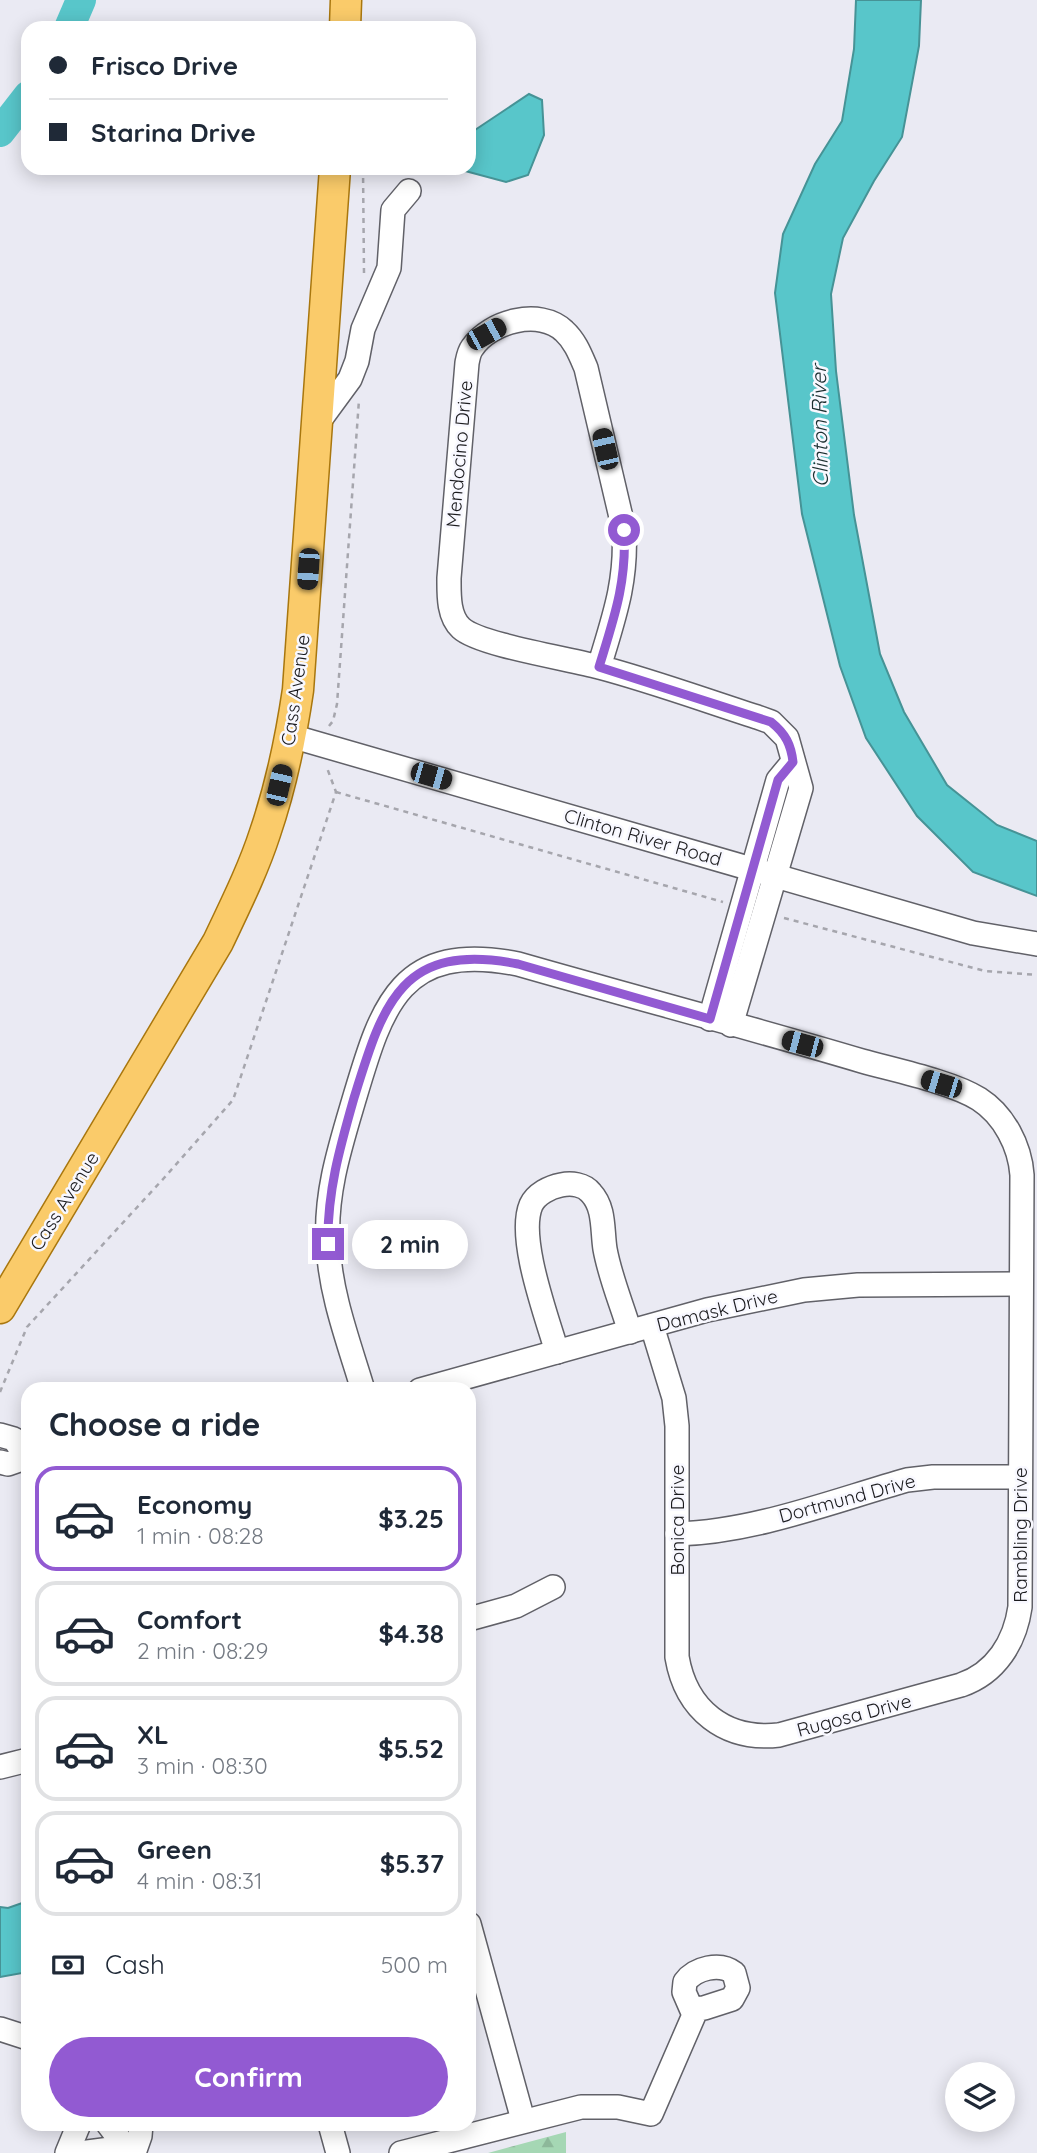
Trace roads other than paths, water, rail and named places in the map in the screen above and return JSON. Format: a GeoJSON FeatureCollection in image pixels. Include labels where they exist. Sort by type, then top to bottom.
{"type":"FeatureCollection","features":[{"type":"Feature","properties":{"kind":"main road"},"geometry":{"type":"LineString","coordinates":[[345,21],[346,0]]}},
{"type":"Feature","properties":{"kind":"main road","name":"Cass Avenue"},"geometry":{"type":"LineString","coordinates":[[0,1308],[218,942],[265,833],[291,736],[302,652],[335,175]]}},
{"type":"Feature","properties":{"kind":"street"},"geometry":{"type":"LineString","coordinates":[[317,424],[350,379],[357,361],[363,329],[389,268],[393,210],[409,191]]}},
{"type":"Feature","properties":{"kind":"street","name":"Mendocino Drive"},"geometry":{"type":"LineString","coordinates":[[543,319],[563,329],[576,345],[586,368],[624,530],[626,556],[621,594],[599,667],[485,640],[466,632],[454,617],[449,600],[467,363],[471,348],[486,334],[519,321],[543,319]]}},
{"type":"Feature","properties":{"kind":"street"},"geometry":{"type":"LineString","coordinates":[[361,1382],[329,1261],[327,1225],[330,1188],[377,1025],[401,989],[426,970],[455,960],[496,960],[721,1022],[753,911],[775,876],[801,788],[787,738],[771,722],[599,667]]}},
{"type":"Feature","properties":{"kind":"street","name":"Clinton River Road"},"geometry":{"type":"LineString","coordinates":[[291,736],[973,933],[1037,944]]}},
{"type":"Feature","properties":{"kind":"street"},"geometry":{"type":"LineString","coordinates":[[753,911],[753,868],[778,780],[793,762]]}},
{"type":"Feature","properties":{"kind":"street","name":"Rambling Drive"},"geometry":{"type":"LineString","coordinates":[[721,1022],[964,1091],[987,1105],[1002,1121],[1014,1140],[1022,1165],[1020,1607],[1013,1637],[1001,1656]]}},
{"type":"Feature","properties":{"kind":"street"},"geometry":{"type":"LineString","coordinates":[[557,1352],[530,1252],[528,1230],[529,1209],[535,1198],[555,1186],[569,1184],[585,1188],[600,1206],[606,1250],[630,1332]]}},
{"type":"Feature","properties":{"kind":"street","name":"Damask Drive"},"geometry":{"type":"LineString","coordinates":[[449,1382],[742,1301],[814,1289],[914,1283],[1021,1284]]}},
{"type":"Feature","properties":{"kind":"street","name":"Bonica Drive"},"geometry":{"type":"LineString","coordinates":[[652,1326],[676,1411],[677,1657],[686,1689],[702,1711]]}},
{"type":"Feature","properties":{"kind":"street"},"geometry":{"type":"LineString","coordinates":[[0,1434],[14,1438],[21,1448]]}},
{"type":"Feature","properties":{"kind":"street"},"geometry":{"type":"LineString","coordinates":[[0,1462],[8,1464],[21,1459]]}},
{"type":"Feature","properties":{"kind":"street","name":"Dortmund Drive"},"geometry":{"type":"LineString","coordinates":[[677,1534],[710,1534],[741,1527],[917,1478],[1020,1477]]}},
{"type":"Feature","properties":{"kind":"street"},"geometry":{"type":"LineString","coordinates":[[476,1617],[516,1606],[553,1587]]}},
{"type":"Feature","properties":{"kind":"street","name":"Rugosa Drive"},"geometry":{"type":"LineString","coordinates":[[702,1711],[720,1724],[741,1733],[757,1736],[786,1733],[970,1682],[1001,1656]]}},
{"type":"Feature","properties":{"kind":"street"},"geometry":{"type":"LineString","coordinates":[[0,1767],[21,1762]]}},
{"type":"Feature","properties":{"kind":"street"},"geometry":{"type":"LineString","coordinates":[[476,1949],[523,2120]]}},
{"type":"Feature","properties":{"kind":"street"},"geometry":{"type":"LineString","coordinates":[[401,2153],[567,2109],[618,2107],[651,2114],[694,2015],[693,2009]]}},
{"type":"Feature","properties":{"kind":"street"},"geometry":{"type":"LineString","coordinates":[[0,2029],[21,2036]]}},
{"type":"Feature","properties":{"kind":"street"},"geometry":{"type":"LineString","coordinates":[[67,2153],[76,2131]]}},
{"type":"Feature","properties":{"kind":"street"},"geometry":{"type":"LineString","coordinates":[[114,2131],[130,2151]]}},
{"type":"Feature","properties":{"kind":"street"},"geometry":{"type":"LineString","coordinates":[[80,2153],[130,2151],[141,2137],[141,2131]]}},
{"type":"Feature","properties":{"kind":"street"},"geometry":{"type":"LineString","coordinates":[[332,2131],[338,2153]]}},
{"type":"Feature","properties":{"kind":"water","name":"Clinton River"},"geometry":{"type":"Polygon","coordinates":[[[856,0],[921,0],[919,46],[902,137],[843,238],[831,294],[836,371],[854,515],[880,654],[904,712],[947,785],[997,825],[1037,841],[1037,896],[973,872],[917,816],[866,738],[840,666],[802,514],[775,293],[783,234],[815,164],[842,121],[854,49],[856,0]]]}},
{"type":"Feature","properties":{"kind":"water"},"geometry":{"type":"Polygon","coordinates":[[[529,94],[542,100],[544,135],[528,175],[506,182],[476,174],[476,129],[529,94]]]}},
{"type":"Feature","properties":{"kind":"water"},"geometry":{"type":"Polygon","coordinates":[[[21,1903],[21,1973],[0,1977],[0,1907],[8,1908],[21,1903]]]}},
{"type":"Feature","properties":{"kind":"waterway"},"geometry":{"type":"LineString","coordinates":[[72,21],[81,0]]}},
{"type":"Feature","properties":{"kind":"waterway"},"geometry":{"type":"LineString","coordinates":[[0,132],[21,105]]}}]}
